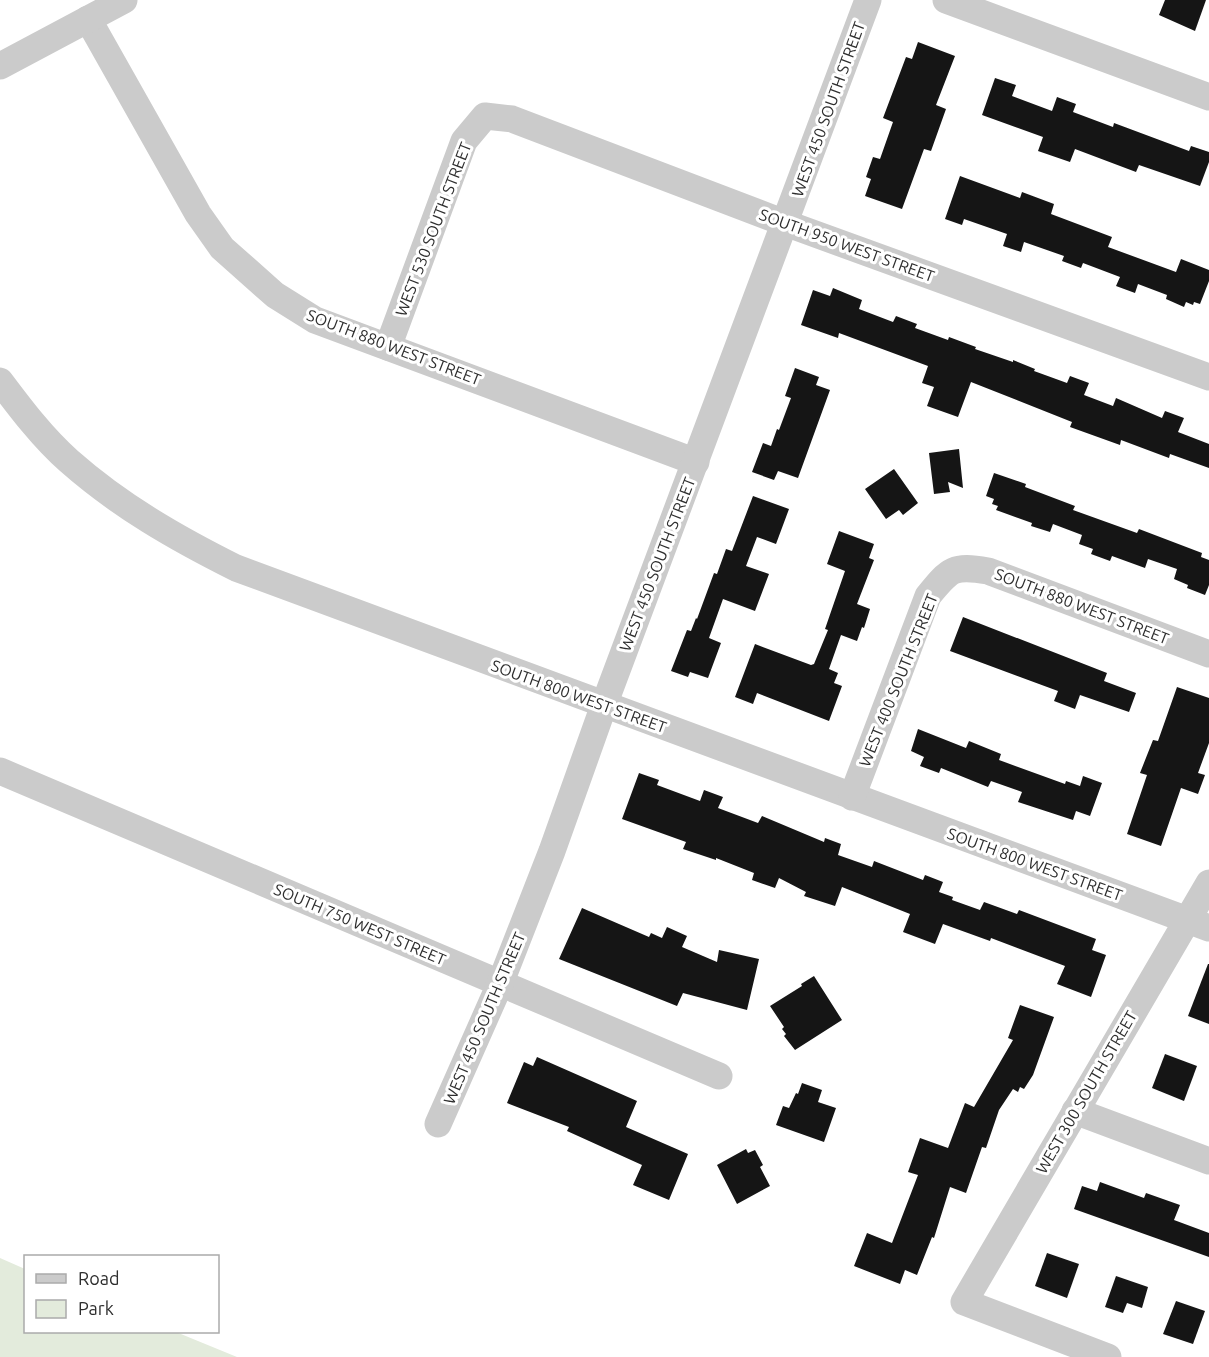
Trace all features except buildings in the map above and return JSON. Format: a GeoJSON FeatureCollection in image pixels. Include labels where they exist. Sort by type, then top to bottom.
{"type":"FeatureCollection","features":[{"type":"Feature","properties":{"kind":"street"},"geometry":{"type":"LineString","coordinates":[[0,66],[124,0]]}},
{"type":"Feature","properties":{"kind":"street","name":"WEST 450 SOUTH STREET"},"geometry":{"type":"LineString","coordinates":[[438,1124],[500,984],[552,851],[604,705],[868,0]]}},
{"type":"Feature","properties":{"kind":"street"},"geometry":{"type":"LineString","coordinates":[[946,0],[1209,98]]}},
{"type":"Feature","properties":{"kind":"street","name":"SOUTH 880 WEST STREET"},"geometry":{"type":"LineString","coordinates":[[88,19],[198,214],[222,248],[275,295],[315,320],[696,462]]}},
{"type":"Feature","properties":{"kind":"street","name":"SOUTH 950 WEST STREET"},"geometry":{"type":"LineString","coordinates":[[485,116],[512,119],[785,223],[1209,377]]}},
{"type":"Feature","properties":{"kind":"street","name":"WEST 530 SOUTH STREET"},"geometry":{"type":"LineString","coordinates":[[388,346],[464,141],[485,116]]}},
{"type":"Feature","properties":{"kind":"street","name":"SOUTH 800 WEST STREET"},"geometry":{"type":"LineString","coordinates":[[0,381],[33,423],[68,460],[117,500],[173,536],[236,568],[1198,924]]}},
{"type":"Feature","properties":{"kind":"street","name":"SOUTH 880 WEST STREET"},"geometry":{"type":"LineString","coordinates":[[954,569],[969,568],[988,571],[1209,654]]}},
{"type":"Feature","properties":{"kind":"street","name":"WEST 400 SOUTH STREET"},"geometry":{"type":"LineString","coordinates":[[852,796],[928,596],[954,569]]}},
{"type":"Feature","properties":{"kind":"street","name":"SOUTH 750 WEST STREET"},"geometry":{"type":"LineString","coordinates":[[0,771],[719,1077]]}},
{"type":"Feature","properties":{"kind":"street","name":"WEST 300 SOUTH STREET"},"geometry":{"type":"LineString","coordinates":[[1108,1357],[964,1302],[1075,1111],[1198,924],[1209,883]]}},
{"type":"Feature","properties":{"kind":"street"},"geometry":{"type":"LineString","coordinates":[[1075,1111],[1209,1161]]}},
{"type":"Feature","properties":{"kind":"green space"},"geometry":{"type":"Polygon","coordinates":[[[0,1258],[24,1269],[24,1333],[178,1333],[237,1357],[0,1357],[0,1258]]]}}]}
